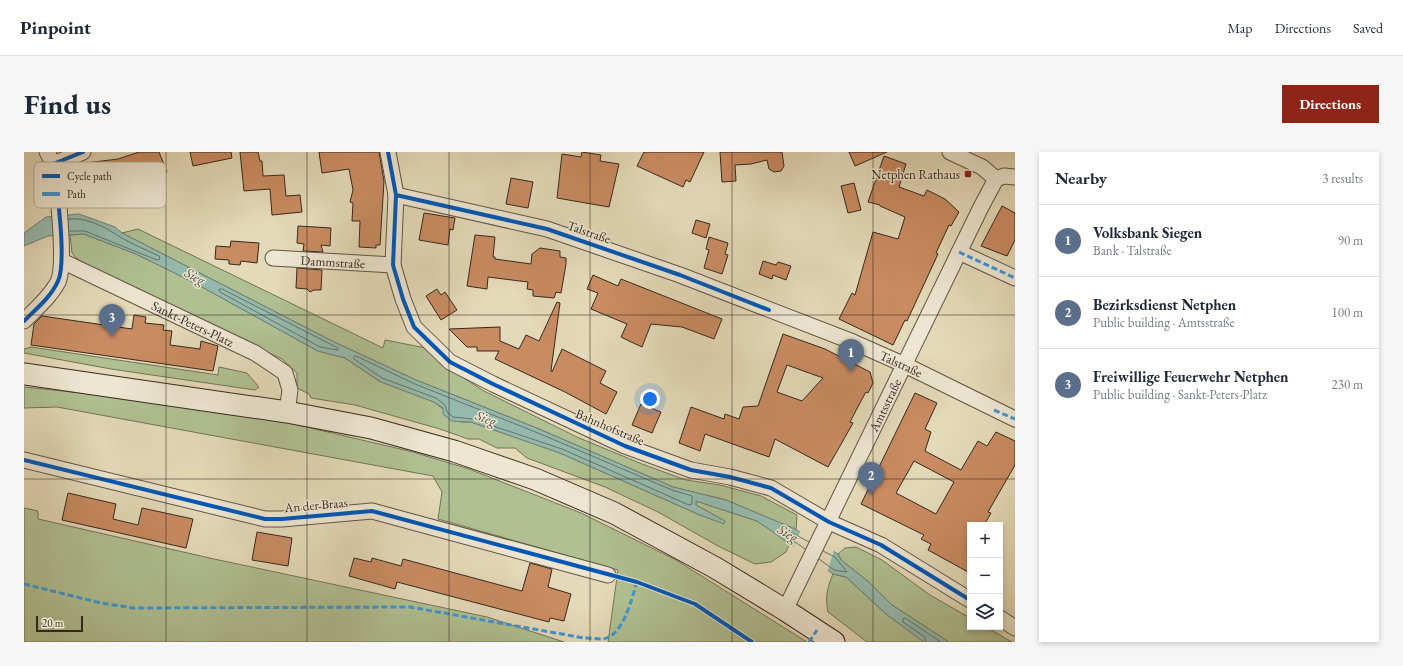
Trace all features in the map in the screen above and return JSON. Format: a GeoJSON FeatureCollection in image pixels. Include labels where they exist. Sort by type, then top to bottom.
{"type":"FeatureCollection","features":[{"type":"Feature","properties":{"kind":"main road"},"geometry":{"type":"LineString","coordinates":[[24,374],[286,412],[371,428],[454,451],[535,479],[614,513],[714,567],[834,642]]}},
{"type":"Feature","properties":{"kind":"street"},"geometry":{"type":"LineString","coordinates":[[50,158],[83,152]]}},
{"type":"Feature","properties":{"kind":"street","name":"Bahnhofstraße"},"geometry":{"type":"LineString","coordinates":[[388,152],[396,195],[393,265],[405,308],[414,327],[450,362],[493,384],[625,446],[691,470],[730,477],[771,488],[826,527],[881,545],[967,598]]}},
{"type":"Feature","properties":{"kind":"street"},"geometry":{"type":"LineString","coordinates":[[950,152],[982,167],[996,179],[1004,176],[1015,177]]}},
{"type":"Feature","properties":{"kind":"street","name":"Amtsstraße"},"geometry":{"type":"LineString","coordinates":[[785,610],[996,179]]}},
{"type":"Feature","properties":{"kind":"street","name":"Talstraße"},"geometry":{"type":"LineString","coordinates":[[396,195],[548,229],[680,275],[853,342],[905,365],[1015,419]]}},
{"type":"Feature","properties":{"kind":"street"},"geometry":{"type":"LineString","coordinates":[[24,321],[47,298],[58,280],[62,257],[58,208]]}},
{"type":"Feature","properties":{"kind":"street"},"geometry":{"type":"LineString","coordinates":[[959,252],[1015,278]]}},
{"type":"Feature","properties":{"kind":"street","name":"Sankt-Peters-Platz"},"geometry":{"type":"LineString","coordinates":[[62,257],[255,353],[285,373],[290,390],[286,412]]}},
{"type":"Feature","properties":{"kind":"street","name":"Dammstraße"},"geometry":{"type":"LineString","coordinates":[[273,258],[393,265]]}},
{"type":"Feature","properties":{"kind":"street","name":"An der Braas"},"geometry":{"type":"LineString","coordinates":[[24,460],[265,519],[282,519],[300,516],[372,511],[608,575]]}},
{"type":"Feature","properties":{"kind":"street"},"geometry":{"type":"LineString","coordinates":[[1003,620],[1015,628]]}},
{"type":"Feature","properties":{"kind":"green space"},"geometry":{"type":"Polygon","coordinates":[[[138,229],[383,348],[385,340],[426,348],[439,362],[484,391],[577,437],[642,464],[686,480],[720,485],[761,496],[797,515],[796,530],[726,500],[673,487],[539,429],[416,380],[334,342],[122,233],[138,229]]]}},
{"type":"Feature","properties":{"kind":"green space"},"geometry":{"type":"Polygon","coordinates":[[[84,234],[136,254],[193,282],[318,351],[345,358],[379,381],[434,402],[460,422],[471,422],[560,453],[700,515],[724,523],[718,517],[696,505],[696,501],[757,521],[790,543],[786,552],[771,562],[755,564],[718,546],[658,512],[605,487],[527,458],[515,448],[497,448],[479,439],[468,439],[440,429],[355,405],[311,398],[309,394],[297,388],[297,373],[282,359],[136,290],[77,259],[72,253],[70,235],[84,234]]]}},
{"type":"Feature","properties":{"kind":"green space"},"geometry":{"type":"Polygon","coordinates":[[[31,347],[218,375],[219,367],[247,373],[259,387],[255,390],[111,369],[24,353],[24,349],[31,347]]]}},
{"type":"Feature","properties":{"kind":"green space"},"geometry":{"type":"Polygon","coordinates":[[[24,387],[149,400],[277,420],[413,452],[469,469],[581,513],[676,560],[807,642],[608,642],[618,570],[438,519],[442,492],[433,476],[57,407],[24,408],[24,387]]]}},
{"type":"Feature","properties":{"kind":"green space"},"geometry":{"type":"Polygon","coordinates":[[[24,508],[38,511],[38,519],[214,559],[487,617],[564,642],[24,642],[24,508]]]}},
{"type":"Feature","properties":{"kind":"green space"},"geometry":{"type":"Polygon","coordinates":[[[856,547],[882,560],[930,595],[967,616],[967,630],[991,630],[1012,642],[949,642],[892,605],[870,583],[841,560],[838,554],[845,548],[856,547]]]}},
{"type":"Feature","properties":{"kind":"green space"},"geometry":{"type":"Polygon","coordinates":[[[833,574],[846,577],[886,614],[925,642],[867,642],[828,612],[827,593],[833,574]]]}},
{"type":"Feature","properties":{"kind":"water","name":"Sieg"},"geometry":{"type":"Polygon","coordinates":[[[79,214],[115,227],[122,233],[334,342],[416,380],[539,429],[673,487],[726,500],[793,528],[838,554],[841,560],[870,583],[892,605],[949,642],[925,642],[921,640],[886,614],[846,577],[833,574],[757,521],[696,501],[696,505],[725,521],[724,524],[700,515],[560,453],[471,422],[452,421],[443,414],[443,408],[434,402],[381,382],[345,358],[318,351],[193,282],[136,254],[84,234],[48,236],[24,246],[24,233],[46,217],[79,214]]]}},
{"type":"Feature","properties":{"kind":"pier"},"geometry":{"type":"Polygon","coordinates":[[[801,530],[834,550],[827,573],[793,547],[801,530]]]}},
{"type":"Feature","properties":{"kind":"building"},"geometry":{"type":"Polygon","coordinates":[[[139,152],[159,152],[163,162],[93,162],[118,159],[139,152]]]}},
{"type":"Feature","properties":{"kind":"building"},"geometry":{"type":"Polygon","coordinates":[[[190,152],[231,152],[232,158],[193,166],[190,152]]]}},
{"type":"Feature","properties":{"kind":"building"},"geometry":{"type":"Polygon","coordinates":[[[240,152],[258,152],[260,161],[262,161],[263,176],[284,175],[286,196],[300,195],[302,212],[272,215],[270,189],[244,191],[240,152]]]}},
{"type":"Feature","properties":{"kind":"building"},"geometry":{"type":"Polygon","coordinates":[[[319,152],[379,152],[384,181],[380,245],[376,245],[376,248],[359,247],[360,221],[352,221],[353,203],[350,202],[353,190],[349,169],[322,173],[319,152]]]}},
{"type":"Feature","properties":{"kind":"building"},"geometry":{"type":"Polygon","coordinates":[[[582,152],[601,155],[600,161],[619,164],[609,207],[557,198],[562,154],[581,157],[582,152]]]}},
{"type":"Feature","properties":{"kind":"building"},"geometry":{"type":"Polygon","coordinates":[[[644,152],[704,152],[690,182],[686,180],[683,187],[637,166],[644,152]]]}},
{"type":"Feature","properties":{"kind":"building"},"geometry":{"type":"Polygon","coordinates":[[[720,152],[782,152],[784,166],[781,171],[774,172],[769,169],[767,160],[751,164],[735,165],[736,181],[722,182],[720,152]]]}},
{"type":"Feature","properties":{"kind":"building"},"geometry":{"type":"Polygon","coordinates":[[[849,152],[887,152],[855,166],[849,152]]]}},
{"type":"Feature","properties":{"kind":"building"},"geometry":{"type":"Polygon","coordinates":[[[884,156],[906,164],[899,187],[924,196],[927,190],[945,199],[959,212],[951,226],[949,225],[936,253],[938,254],[907,321],[905,320],[893,345],[839,319],[852,293],[855,295],[873,232],[898,239],[905,217],[880,205],[868,202],[884,156]]]}},
{"type":"Feature","properties":{"kind":"building"},"geometry":{"type":"Polygon","coordinates":[[[511,178],[533,182],[528,208],[506,204],[511,178]]]}},
{"type":"Feature","properties":{"kind":"building"},"geometry":{"type":"Polygon","coordinates":[[[854,183],[861,210],[848,213],[841,186],[854,183]]]}},
{"type":"Feature","properties":{"kind":"building"},"geometry":{"type":"Polygon","coordinates":[[[1002,206],[1015,213],[1015,240],[1007,256],[981,246],[1002,206]]]}},
{"type":"Feature","properties":{"kind":"building"},"geometry":{"type":"Polygon","coordinates":[[[424,213],[455,218],[453,230],[450,229],[448,245],[419,240],[424,213]]]}},
{"type":"Feature","properties":{"kind":"building"},"geometry":{"type":"Polygon","coordinates":[[[696,220],[710,224],[706,238],[692,233],[696,220]]]}},
{"type":"Feature","properties":{"kind":"building"},"geometry":{"type":"Polygon","coordinates":[[[298,226],[331,228],[330,246],[321,245],[323,252],[303,251],[304,244],[297,243],[298,226]]]}},
{"type":"Feature","properties":{"kind":"building"},"geometry":{"type":"Polygon","coordinates":[[[475,235],[495,237],[493,257],[495,257],[495,259],[531,264],[532,254],[540,248],[560,251],[560,257],[566,258],[561,293],[556,292],[554,298],[533,296],[533,290],[527,289],[528,282],[488,277],[487,289],[467,286],[475,235]]]}},
{"type":"Feature","properties":{"kind":"building"},"geometry":{"type":"Polygon","coordinates":[[[709,237],[728,243],[725,254],[728,255],[722,274],[704,268],[709,250],[706,249],[709,237]]]}},
{"type":"Feature","properties":{"kind":"building"},"geometry":{"type":"Polygon","coordinates":[[[231,241],[259,243],[257,263],[241,261],[240,265],[229,264],[229,260],[215,259],[216,246],[230,247],[231,241]]]}},
{"type":"Feature","properties":{"kind":"building"},"geometry":{"type":"Polygon","coordinates":[[[763,261],[776,265],[778,262],[791,266],[786,280],[773,275],[772,279],[759,274],[763,261]]]}},
{"type":"Feature","properties":{"kind":"building"},"geometry":{"type":"Polygon","coordinates":[[[297,268],[322,270],[321,290],[314,290],[310,292],[307,289],[296,288],[297,268]]]}},
{"type":"Feature","properties":{"kind":"building"},"geometry":{"type":"Polygon","coordinates":[[[593,275],[618,286],[621,279],[722,319],[714,339],[682,327],[651,324],[642,347],[621,337],[627,324],[591,309],[598,293],[587,289],[593,275]]]}},
{"type":"Feature","properties":{"kind":"building"},"geometry":{"type":"Polygon","coordinates":[[[437,289],[441,295],[445,292],[457,310],[441,320],[426,296],[437,289]]]}},
{"type":"Feature","properties":{"kind":"building"},"geometry":{"type":"Polygon","coordinates":[[[557,302],[560,303],[551,371],[552,372],[562,349],[606,371],[600,383],[617,392],[606,414],[565,392],[495,359],[499,351],[477,351],[477,347],[467,347],[449,329],[500,327],[500,341],[519,349],[526,335],[539,341],[557,302]]]}},
{"type":"Feature","properties":{"kind":"building"},"geometry":{"type":"Polygon","coordinates":[[[134,315],[146,317],[145,323],[164,325],[163,330],[172,331],[170,345],[200,349],[201,341],[218,346],[213,371],[31,345],[34,324],[42,316],[132,329],[134,315]]]}},
{"type":"Feature","properties":{"kind":"building"},"geometry":{"type":"Polygon","coordinates":[[[783,334],[825,349],[870,372],[873,383],[868,393],[866,392],[862,399],[850,422],[853,423],[828,467],[775,439],[769,457],[705,434],[700,451],[679,443],[691,407],[724,419],[725,414],[739,419],[743,407],[758,406],[783,334]],[[787,365],[777,392],[802,401],[823,378],[787,365]]]}},
{"type":"Feature","properties":{"kind":"building"},"geometry":{"type":"Polygon","coordinates":[[[915,393],[937,403],[925,429],[931,432],[925,451],[961,470],[978,441],[987,446],[996,432],[1015,441],[1015,465],[988,512],[991,513],[986,522],[967,522],[967,571],[928,550],[931,544],[921,539],[924,535],[861,504],[915,393]],[[914,461],[896,493],[936,514],[954,482],[914,461]]]}},
{"type":"Feature","properties":{"kind":"building"},"geometry":{"type":"Polygon","coordinates":[[[641,404],[661,412],[652,433],[632,425],[641,404]]]}},
{"type":"Feature","properties":{"kind":"building"},"geometry":{"type":"Polygon","coordinates":[[[68,493],[116,504],[113,519],[138,525],[142,508],[193,519],[186,548],[62,520],[68,493]]]}},
{"type":"Feature","properties":{"kind":"building"},"geometry":{"type":"Polygon","coordinates":[[[257,532],[292,538],[288,566],[252,560],[257,532]]]}},
{"type":"Feature","properties":{"kind":"building"},"geometry":{"type":"Polygon","coordinates":[[[354,558],[371,562],[372,558],[401,566],[403,559],[522,591],[530,563],[552,569],[548,587],[571,594],[564,621],[550,618],[549,622],[397,582],[395,589],[349,576],[354,558]]]}},
{"type":"Feature","properties":{"kind":"marked path"},"geometry":{"type":"LineString","coordinates":[[959,252],[1015,278]]}},
{"type":"Feature","properties":{"kind":"marked path"},"geometry":{"type":"LineString","coordinates":[[994,410],[1015,419]]}},
{"type":"Feature","properties":{"kind":"marked path"},"geometry":{"type":"LineString","coordinates":[[24,584],[101,603],[133,608],[410,607],[584,638],[603,639],[616,631],[626,616],[637,582]]}},
{"type":"Feature","properties":{"kind":"marked path"},"geometry":{"type":"LineString","coordinates":[[809,642],[817,630]]}},
{"type":"Feature","properties":{"kind":"cycle path"},"geometry":{"type":"LineString","coordinates":[[58,162],[83,152]]}},
{"type":"Feature","properties":{"kind":"cycle path"},"geometry":{"type":"LineString","coordinates":[[388,152],[396,195],[393,265],[403,299],[414,327],[450,362],[493,384],[625,446],[691,470],[730,477],[771,488],[829,522],[881,545],[967,598]]}},
{"type":"Feature","properties":{"kind":"cycle path"},"geometry":{"type":"LineString","coordinates":[[396,195],[547,229],[680,275],[769,310]]}},
{"type":"Feature","properties":{"kind":"cycle path"},"geometry":{"type":"LineString","coordinates":[[24,321],[43,302],[58,281],[61,271],[62,258],[59,208]]}},
{"type":"Feature","properties":{"kind":"cycle path"},"geometry":{"type":"LineString","coordinates":[[24,460],[265,519],[282,519],[372,511],[637,582],[695,604],[752,642]]}},
{"type":"Feature","properties":{"kind":"place","name":"Netphen Rathaus"},"geometry":{"type":"Point","coordinates":[968,174]}},
{"type":"Feature","properties":{"kind":"place","name":"Freiwillige Feuerwehr Netphen"},"geometry":{"type":"Point","coordinates":[112,337]}},
{"type":"Feature","properties":{"kind":"place","name":"Volksbank Siegen"},"geometry":{"type":"Point","coordinates":[851,372]}},
{"type":"Feature","properties":{"kind":"place","name":"Bezirksdienst Netphen"},"geometry":{"type":"Point","coordinates":[871,495]}}]}
